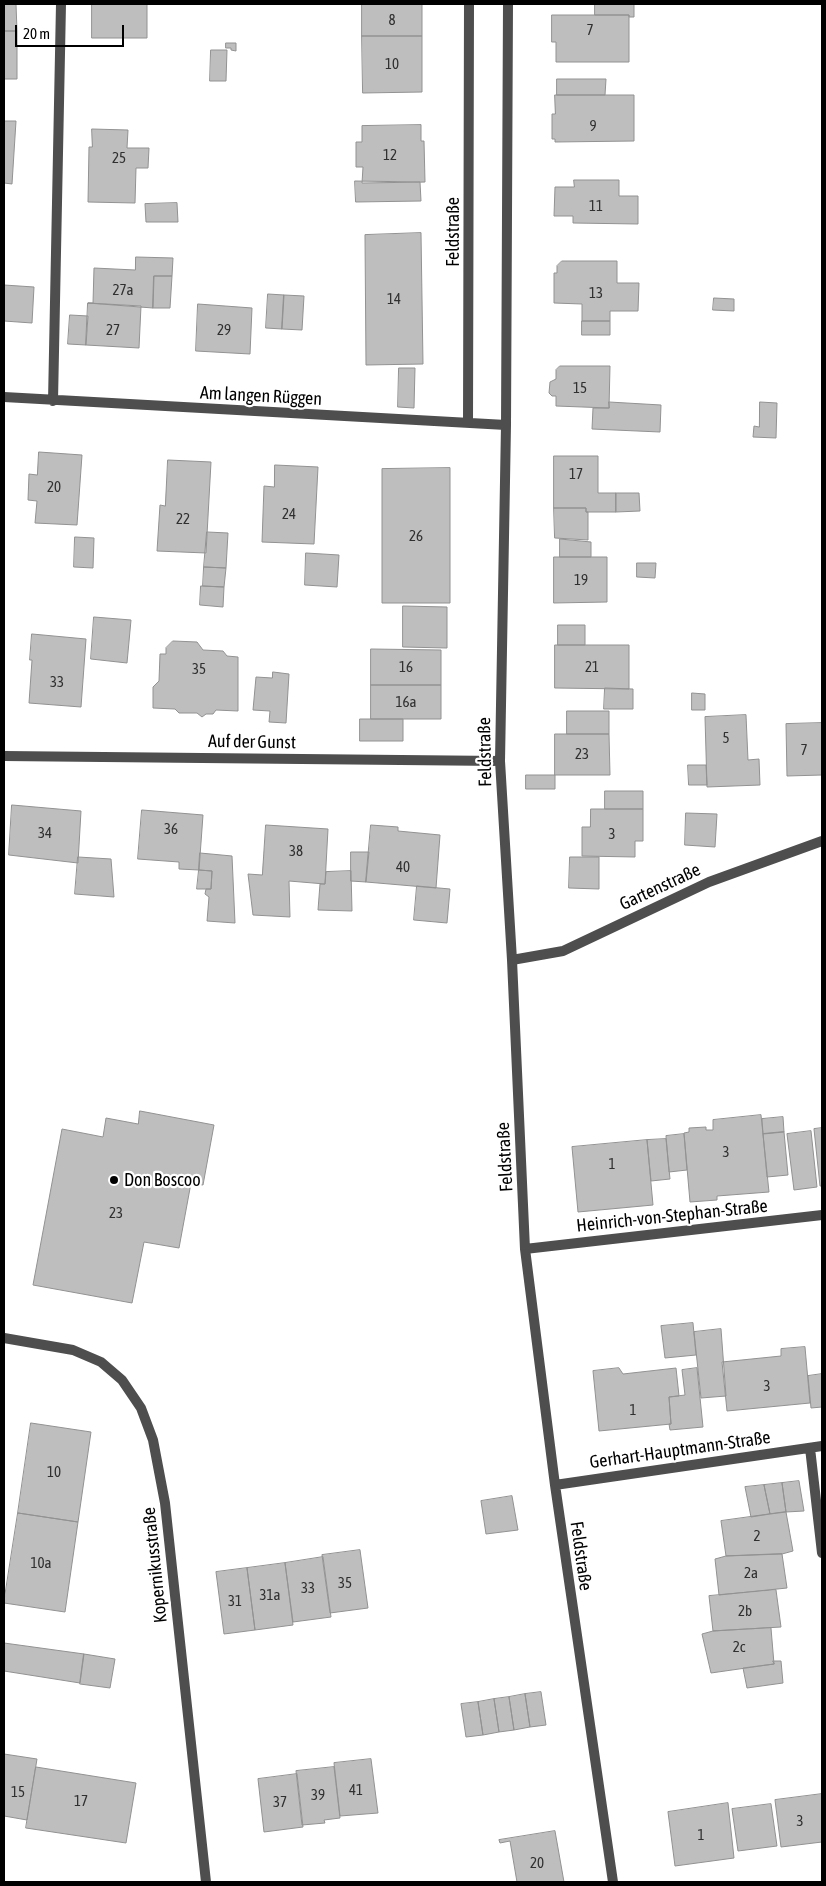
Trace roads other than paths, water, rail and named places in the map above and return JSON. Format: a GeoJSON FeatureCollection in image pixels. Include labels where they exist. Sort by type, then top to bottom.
{"type":"FeatureCollection","features":[{"type":"Feature","properties":{"kind":"street"},"geometry":{"type":"LineString","coordinates":[[53,401],[60,4]]}},
{"type":"Feature","properties":{"kind":"street","name":"Feldstraße"},"geometry":{"type":"LineString","coordinates":[[468,423],[469,4]]}},
{"type":"Feature","properties":{"kind":"street","name":"Feldstraße"},"geometry":{"type":"LineString","coordinates":[[508,4],[506,425],[500,761],[512,960],[525,1249],[554,1484],[613,1882]]}},
{"type":"Feature","properties":{"kind":"street","name":"Am langen Rüggen"},"geometry":{"type":"LineString","coordinates":[[4,397],[468,423]]}},
{"type":"Feature","properties":{"kind":"street"},"geometry":{"type":"LineString","coordinates":[[468,423],[506,425]]}},
{"type":"Feature","properties":{"kind":"street","name":"Auf der Gunst"},"geometry":{"type":"LineString","coordinates":[[4,756],[500,761]]}},
{"type":"Feature","properties":{"kind":"street","name":"Gartenstraße"},"geometry":{"type":"LineString","coordinates":[[512,960],[563,951],[709,882],[822,841]]}},
{"type":"Feature","properties":{"kind":"street","name":"Heinrich-von-Stephan-Straße"},"geometry":{"type":"LineString","coordinates":[[525,1249],[822,1216]]}},
{"type":"Feature","properties":{"kind":"street","name":"Kopernikusstraße"},"geometry":{"type":"LineString","coordinates":[[4,1338],[73,1350],[101,1362],[122,1380],[132,1394],[141,1408],[153,1440],[165,1503],[206,1882]]}},
{"type":"Feature","properties":{"kind":"street","name":"Gerhart-Hauptmann-Straße"},"geometry":{"type":"LineString","coordinates":[[554,1484],[822,1446]]}},
{"type":"Feature","properties":{"kind":"street"},"geometry":{"type":"LineString","coordinates":[[810,1448],[822,1553]]}},
{"type":"Feature","properties":{"kind":"place","name":"Don Boscoo"},"geometry":{"type":"Point","coordinates":[114,1180]}}]}
